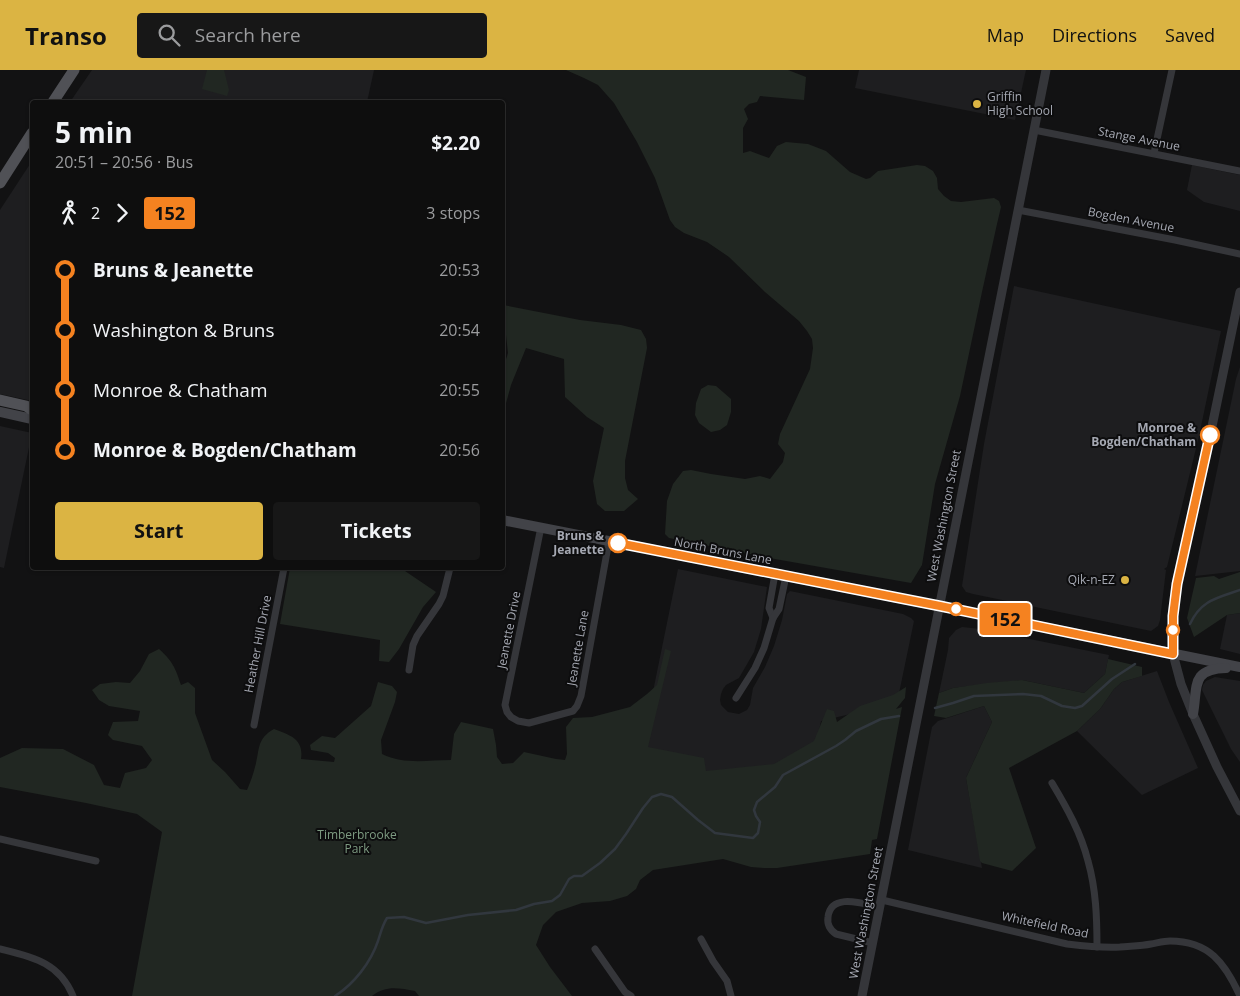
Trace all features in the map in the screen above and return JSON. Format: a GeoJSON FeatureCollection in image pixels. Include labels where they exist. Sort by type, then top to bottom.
{"type":"FeatureCollection","features":[{"type":"Feature","properties":{"kind":"main road"},"geometry":{"type":"LineString","coordinates":[[54,100],[74,70]]}},
{"type":"Feature","properties":{"kind":"main road"},"geometry":{"type":"LineString","coordinates":[[0,183],[30,136]]}},
{"type":"Feature","properties":{"kind":"main road"},"geometry":{"type":"LineString","coordinates":[[0,400],[30,409]]}},
{"type":"Feature","properties":{"kind":"main road"},"geometry":{"type":"LineString","coordinates":[[0,412],[30,419]]}},
{"type":"Feature","properties":{"kind":"main road","name":"North Bruns Lane"},"geometry":{"type":"LineString","coordinates":[[505,521],[781,574],[1240,667]]}},
{"type":"Feature","properties":{"kind":"main road"},"geometry":{"type":"LineString","coordinates":[[1193,714],[1197,682],[1202,674],[1216,668],[1240,667]]}},
{"type":"Feature","properties":{"kind":"street","name":"West Washington Street"},"geometry":{"type":"LineString","coordinates":[[862,996],[1046,70]]}},
{"type":"Feature","properties":{"kind":"street"},"geometry":{"type":"LineString","coordinates":[[1154,153],[1172,70]]}},
{"type":"Feature","properties":{"kind":"street","name":"Stange Avenue"},"geometry":{"type":"LineString","coordinates":[[1034,130],[1240,171]]}},
{"type":"Feature","properties":{"kind":"street","name":"Bogden Avenue"},"geometry":{"type":"LineString","coordinates":[[1018,210],[1240,254]]}},
{"type":"Feature","properties":{"kind":"street"},"geometry":{"type":"LineString","coordinates":[[1240,292],[1212,430],[1177,584],[1173,616],[1173,654],[1181,684],[1217,766],[1240,811]]}},
{"type":"Feature","properties":{"kind":"street","name":"Jeanette Drive"},"geometry":{"type":"LineString","coordinates":[[529,723],[518,721],[511,717],[505,705],[541,527]]}},
{"type":"Feature","properties":{"kind":"street","name":"Jeanette Lane"},"geometry":{"type":"LineString","coordinates":[[529,723],[573,711],[578,706],[609,541]]}},
{"type":"Feature","properties":{"kind":"street","name":"Heather Hill Drive"},"geometry":{"type":"LineString","coordinates":[[254,725],[284,570]]}},
{"type":"Feature","properties":{"kind":"street"},"geometry":{"type":"LineString","coordinates":[[408,670],[417,636],[443,596],[450,570]]}},
{"type":"Feature","properties":{"kind":"street"},"geometry":{"type":"LineString","coordinates":[[736,698],[754,670],[766,642],[773,618],[779,609],[781,574]]}},
{"type":"Feature","properties":{"kind":"street"},"geometry":{"type":"LineString","coordinates":[[1052,783],[1076,828],[1088,861],[1095,896],[1097,946]]}},
{"type":"Feature","properties":{"kind":"street"},"geometry":{"type":"LineString","coordinates":[[0,839],[96,861]]}},
{"type":"Feature","properties":{"kind":"street","name":"Whitefield Road"},"geometry":{"type":"LineString","coordinates":[[873,944],[836,934],[832,931],[828,925],[828,916],[831,909],[848,901],[881,904],[1067,944],[1120,947],[1169,941],[1184,942],[1204,949],[1222,963],[1240,996]]}},
{"type":"Feature","properties":{"kind":"street"},"geometry":{"type":"LineString","coordinates":[[700,939],[727,981],[731,996]]}},
{"type":"Feature","properties":{"kind":"street"},"geometry":{"type":"LineString","coordinates":[[0,949],[36,959],[49,966],[63,978],[73,996]]}},
{"type":"Feature","properties":{"kind":"street"},"geometry":{"type":"LineString","coordinates":[[595,949],[624,992],[631,996]]}},
{"type":"Feature","properties":{"kind":"shaded area"},"geometry":{"type":"Polygon","coordinates":[[[92,70],[374,70],[367,100],[71,100],[92,70]]]}},
{"type":"Feature","properties":{"kind":"shaded area","name":"Griffin High School"},"geometry":{"type":"Polygon","coordinates":[[[859,70],[1026,70],[1015,120],[855,88],[859,70]]]}},
{"type":"Feature","properties":{"kind":"shaded area"},"geometry":{"type":"Polygon","coordinates":[[[30,164],[30,401],[0,394],[0,210],[30,164]]]}},
{"type":"Feature","properties":{"kind":"shaded area"},"geometry":{"type":"Polygon","coordinates":[[[1192,165],[1240,175],[1240,211],[1204,202],[1187,190],[1192,165]]]}},
{"type":"Feature","properties":{"kind":"shaded area"},"geometry":{"type":"Polygon","coordinates":[[[1014,286],[1221,331],[1199,436],[1167,567],[1164,569],[1166,570],[1160,620],[1158,626],[1151,631],[973,594],[966,592],[962,586],[984,444],[1014,286]]]}},
{"type":"Feature","properties":{"kind":"shaded area"},"geometry":{"type":"Polygon","coordinates":[[[1240,367],[1240,571],[1195,576],[1236,379],[1240,367]]]}},
{"type":"Feature","properties":{"kind":"shaded area"},"geometry":{"type":"Polygon","coordinates":[[[0,426],[30,433],[30,443],[4,568],[0,567],[0,426]]]}},
{"type":"Feature","properties":{"kind":"shaded area"},"geometry":{"type":"Polygon","coordinates":[[[678,569],[767,587],[761,629],[754,652],[739,678],[726,685],[721,694],[721,705],[728,712],[739,714],[747,710],[750,705],[753,688],[774,646],[787,594],[790,591],[903,614],[914,621],[897,703],[821,721],[817,742],[777,765],[699,776],[638,765],[678,569]]]}},
{"type":"Feature","properties":{"kind":"shaded area"},"geometry":{"type":"Polygon","coordinates":[[[1240,613],[1240,654],[1220,649],[1227,615],[1240,613]]]}},
{"type":"Feature","properties":{"kind":"shaded area"},"geometry":{"type":"Polygon","coordinates":[[[962,627],[1109,655],[1105,674],[1084,693],[1022,680],[953,688],[939,693],[949,638],[956,630],[962,627]]]}},
{"type":"Feature","properties":{"kind":"shaded area"},"geometry":{"type":"Polygon","coordinates":[[[1157,671],[1198,768],[1142,795],[1077,731],[1100,709],[1114,689],[1122,682],[1157,671]]]}},
{"type":"Feature","properties":{"kind":"shaded area"},"geometry":{"type":"Polygon","coordinates":[[[1215,677],[1240,681],[1240,762],[1231,749],[1202,690],[1206,681],[1215,677]]]}},
{"type":"Feature","properties":{"kind":"shaded area"},"geometry":{"type":"Polygon","coordinates":[[[984,706],[992,722],[966,778],[982,868],[908,850],[932,727],[938,721],[984,706]]]}},
{"type":"Feature","properties":{"kind":"green space"},"geometry":{"type":"Polygon","coordinates":[[[207,70],[224,70],[229,90],[227,96],[202,89],[207,70]]]}},
{"type":"Feature","properties":{"kind":"green space"},"geometry":{"type":"Polygon","coordinates":[[[566,70],[788,70],[806,77],[804,100],[760,96],[757,102],[749,104],[744,109],[748,119],[743,128],[743,153],[750,151],[769,158],[777,146],[786,142],[808,144],[826,151],[850,172],[866,179],[878,171],[917,165],[925,166],[933,171],[937,178],[938,189],[951,201],[961,202],[994,198],[999,201],[1001,207],[960,396],[935,484],[922,565],[911,583],[669,538],[665,534],[667,501],[673,484],[683,471],[691,470],[745,479],[760,476],[770,479],[783,462],[785,453],[778,444],[780,434],[810,369],[813,348],[812,339],[799,321],[765,292],[729,257],[707,242],[684,233],[675,227],[670,220],[655,178],[614,103],[598,85],[566,70]]]}},
{"type":"Feature","properties":{"kind":"green space"},"geometry":{"type":"Polygon","coordinates":[[[505,305],[641,330],[646,339],[647,348],[625,461],[625,478],[628,490],[638,499],[624,511],[605,511],[597,504],[593,481],[604,428],[587,417],[565,397],[564,359],[526,348],[511,385],[505,407],[505,363],[508,353],[505,305]]]}},
{"type":"Feature","properties":{"kind":"green space"},"geometry":{"type":"Polygon","coordinates":[[[708,385],[716,386],[731,399],[731,412],[727,425],[720,430],[711,432],[699,423],[695,415],[696,403],[701,389],[708,385]]]}},
{"type":"Feature","properties":{"kind":"green space"},"geometry":{"type":"Polygon","coordinates":[[[290,570],[402,570],[436,592],[423,607],[399,649],[389,662],[379,661],[380,640],[280,624],[290,570]]]}},
{"type":"Feature","properties":{"kind":"green space"},"geometry":{"type":"Polygon","coordinates":[[[1240,572],[1240,613],[1227,615],[1194,637],[1187,618],[1196,578],[1214,576],[1219,579],[1240,572]]]}},
{"type":"Feature","properties":{"kind":"green space","name":"Timberbrooke Park"},"geometry":{"type":"Polygon","coordinates":[[[159,649],[173,665],[181,685],[188,682],[195,688],[195,713],[212,760],[240,789],[247,790],[261,741],[274,729],[298,742],[301,759],[334,762],[335,758],[328,753],[311,750],[310,745],[322,736],[335,738],[371,706],[378,682],[392,686],[397,692],[381,740],[382,754],[407,761],[451,760],[454,734],[461,722],[493,729],[497,757],[502,764],[513,763],[524,752],[565,760],[567,754],[566,727],[573,718],[592,717],[630,707],[657,685],[665,649],[671,651],[648,747],[704,758],[706,771],[774,764],[814,741],[827,709],[834,711],[837,722],[860,706],[893,695],[906,687],[905,698],[896,709],[902,707],[877,839],[872,840],[870,854],[777,868],[751,867],[723,859],[653,870],[640,880],[636,889],[627,896],[610,901],[582,903],[556,912],[543,925],[536,945],[572,996],[419,996],[415,991],[392,988],[382,990],[372,996],[132,996],[162,832],[137,814],[0,787],[0,758],[22,748],[63,749],[94,765],[104,785],[120,788],[125,773],[146,768],[152,760],[142,746],[113,740],[108,735],[113,722],[138,721],[140,711],[109,706],[99,700],[92,690],[100,684],[130,683],[140,671],[149,654],[159,649]]]}},
{"type":"Feature","properties":{"kind":"green space"},"geometry":{"type":"Polygon","coordinates":[[[1108,659],[1142,667],[1142,676],[1122,682],[1114,689],[1100,709],[1077,731],[1009,768],[1036,848],[1012,871],[982,863],[980,861],[966,778],[992,722],[984,706],[946,718],[934,716],[939,693],[953,688],[1022,680],[1084,693],[1105,674],[1108,659]]]}},
{"type":"Feature","properties":{"kind":"waterway"},"geometry":{"type":"LineString","coordinates":[[1190,624],[1199,610],[1210,601],[1240,590]]}},
{"type":"Feature","properties":{"kind":"waterway"},"geometry":{"type":"LineString","coordinates":[[935,708],[974,696],[1023,694],[1041,696],[1062,706],[1075,708],[1082,706],[1112,679],[1135,664]]}},
{"type":"Feature","properties":{"kind":"waterway"},"geometry":{"type":"LineString","coordinates":[[335,996],[355,979],[366,964],[375,949],[387,918],[404,917],[426,923],[468,915],[516,910],[552,901],[560,895],[569,879],[574,876],[582,876],[615,849],[652,797],[661,794],[672,797],[715,833],[753,838],[758,833],[760,822],[754,810],[757,802],[775,787],[783,775],[836,746],[856,731],[881,719],[899,716]]}},
{"type":"Feature","properties":{"kind":"bus line","name":"152"},"geometry":{"type":"LineString","coordinates":[[618,543],[1173,654],[1173,616],[1177,584],[1210,435]]}},
{"type":"Feature","properties":{"kind":"place","name":"Griffin High School"},"geometry":{"type":"Point","coordinates":[977,104]}},
{"type":"Feature","properties":{"kind":"place","name":"Monroe & Bogden/Chatham"},"geometry":{"type":"Point","coordinates":[1210,435]}},
{"type":"Feature","properties":{"kind":"place","name":"Bruns & Jeanette"},"geometry":{"type":"Point","coordinates":[618,543]}},
{"type":"Feature","properties":{"kind":"place","name":"Qik-n-EZ"},"geometry":{"type":"Point","coordinates":[1125,580]}}]}
